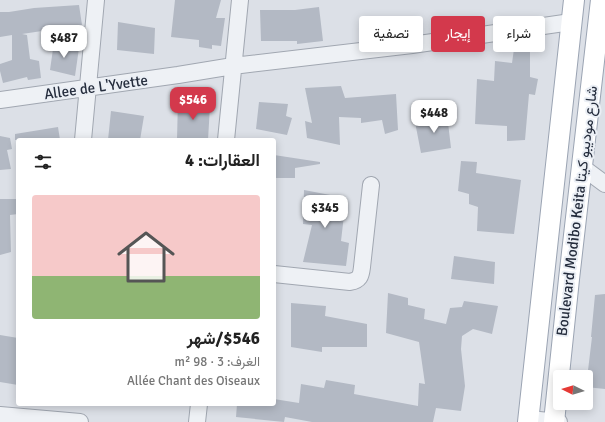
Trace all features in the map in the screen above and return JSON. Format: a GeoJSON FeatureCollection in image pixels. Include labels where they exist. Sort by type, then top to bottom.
{"type":"FeatureCollection","features":[{"type":"Feature","properties":{"kind":"main road","name":"Boulevard Modibo Keita شارع موديبو كيتا"},"geometry":{"type":"LineString","coordinates":[[528,421],[574,0]]}},
{"type":"Feature","properties":{"kind":"main road","name":"Boulevard Modibo Keita شارع موديبو كيتا"},"geometry":{"type":"LineString","coordinates":[[554,422],[601,0]]}},
{"type":"Feature","properties":{"kind":"street"},"geometry":{"type":"LineString","coordinates":[[83,138],[96,0]]}},
{"type":"Feature","properties":{"kind":"street"},"geometry":{"type":"LineString","coordinates":[[226,138],[240,0]]}},
{"type":"Feature","properties":{"kind":"street","name":"Allee de L'Yvette"},"geometry":{"type":"LineString","coordinates":[[0,100],[233,66],[412,44],[571,22]]}},
{"type":"Feature","properties":{"kind":"street"},"geometry":{"type":"LineString","coordinates":[[582,167],[605,184]]}},
{"type":"Feature","properties":{"kind":"street"},"geometry":{"type":"LineString","coordinates":[[276,274],[350,282],[359,279],[361,275],[371,185]]}},
{"type":"Feature","properties":{"kind":"street"},"geometry":{"type":"LineString","coordinates":[[197,422],[199,406]]}},
{"type":"Feature","properties":{"kind":"street"},"geometry":{"type":"LineString","coordinates":[[0,415],[80,422]]}},
{"type":"Feature","properties":{"kind":"street"},"geometry":{"type":"LineString","coordinates":[[528,421],[559,422]]}},
{"type":"Feature","properties":{"kind":"building"},"geometry":{"type":"Polygon","coordinates":[[[175,0],[221,0],[216,18],[225,18],[221,46],[212,45],[212,49],[199,47],[199,40],[171,37],[175,0]]]}},
{"type":"Feature","properties":{"kind":"building"},"geometry":{"type":"Polygon","coordinates":[[[79,5],[82,25],[22,34],[27,35],[30,59],[39,61],[41,78],[28,80],[27,77],[3,83],[0,64],[12,60],[12,35],[0,37],[0,12],[79,5]]]}},
{"type":"Feature","properties":{"kind":"building"},"geometry":{"type":"Polygon","coordinates":[[[319,7],[323,41],[297,44],[297,41],[261,41],[260,10],[295,10],[319,7]]]}},
{"type":"Feature","properties":{"kind":"building"},"geometry":{"type":"Polygon","coordinates":[[[118,22],[155,28],[154,54],[117,50],[118,22]]]}},
{"type":"Feature","properties":{"kind":"building"},"geometry":{"type":"Polygon","coordinates":[[[54,42],[79,48],[75,76],[50,70],[54,42]]]}},
{"type":"Feature","properties":{"kind":"building"},"geometry":{"type":"Polygon","coordinates":[[[514,52],[530,52],[530,77],[538,79],[535,95],[529,94],[525,140],[507,141],[507,126],[475,124],[477,79],[494,81],[495,61],[512,63],[514,52]]]}},
{"type":"Feature","properties":{"kind":"building"},"geometry":{"type":"Polygon","coordinates":[[[341,86],[345,98],[396,94],[398,130],[385,134],[382,120],[361,123],[361,118],[339,117],[340,145],[307,138],[305,121],[312,123],[305,88],[341,86]]]}},
{"type":"Feature","properties":{"kind":"building"},"geometry":{"type":"Polygon","coordinates":[[[178,99],[210,106],[208,138],[177,138],[178,99]]]}},
{"type":"Feature","properties":{"kind":"building"},"geometry":{"type":"Polygon","coordinates":[[[259,102],[288,104],[286,116],[292,118],[287,135],[256,129],[259,102]]]}},
{"type":"Feature","properties":{"kind":"building"},"geometry":{"type":"Polygon","coordinates":[[[111,111],[144,116],[140,138],[108,138],[111,111]]]}},
{"type":"Feature","properties":{"kind":"building"},"geometry":{"type":"Polygon","coordinates":[[[447,114],[451,148],[421,153],[415,122],[447,114]]]}},
{"type":"Feature","properties":{"kind":"building"},"geometry":{"type":"Polygon","coordinates":[[[58,127],[60,138],[16,138],[15,140],[15,134],[58,127]]]}},
{"type":"Feature","properties":{"kind":"building"},"geometry":{"type":"Polygon","coordinates":[[[0,136],[10,138],[12,149],[7,150],[11,169],[0,170],[0,136]]]}},
{"type":"Feature","properties":{"kind":"building"},"geometry":{"type":"Polygon","coordinates":[[[276,155],[320,162],[320,164],[295,168],[295,178],[276,178],[276,155]]]}},
{"type":"Feature","properties":{"kind":"building"},"geometry":{"type":"Polygon","coordinates":[[[461,161],[477,162],[476,173],[521,180],[514,234],[477,231],[478,207],[469,204],[469,194],[458,191],[461,161]]]}},
{"type":"Feature","properties":{"kind":"building"},"geometry":{"type":"Polygon","coordinates":[[[304,190],[346,198],[341,241],[349,243],[346,266],[303,262],[312,225],[303,224],[304,190]]]}},
{"type":"Feature","properties":{"kind":"building"},"geometry":{"type":"Polygon","coordinates":[[[0,199],[16,199],[16,214],[10,215],[11,252],[0,255],[0,199]]]}},
{"type":"Feature","properties":{"kind":"building"},"geometry":{"type":"Polygon","coordinates":[[[454,256],[495,262],[494,284],[451,279],[454,256]]]}},
{"type":"Feature","properties":{"kind":"building"},"geometry":{"type":"Polygon","coordinates":[[[388,293],[408,298],[408,305],[425,309],[424,319],[446,324],[450,308],[462,307],[464,301],[498,306],[492,334],[473,329],[462,336],[461,349],[465,386],[461,411],[436,408],[433,422],[312,422],[285,417],[284,422],[236,417],[237,406],[276,406],[276,399],[299,403],[301,384],[324,388],[326,380],[355,385],[354,394],[418,406],[419,383],[425,384],[419,342],[386,333],[388,293]]]}},
{"type":"Feature","properties":{"kind":"building"},"geometry":{"type":"Polygon","coordinates":[[[605,294],[605,389],[593,388],[593,370],[588,370],[595,295],[605,294]]]}},
{"type":"Feature","properties":{"kind":"building"},"geometry":{"type":"Polygon","coordinates":[[[291,303],[326,306],[325,316],[367,324],[367,347],[322,347],[322,352],[291,347],[291,303]]]}},
{"type":"Feature","properties":{"kind":"building"},"geometry":{"type":"Polygon","coordinates":[[[0,335],[16,338],[16,385],[0,382],[0,335]]]}}]}
